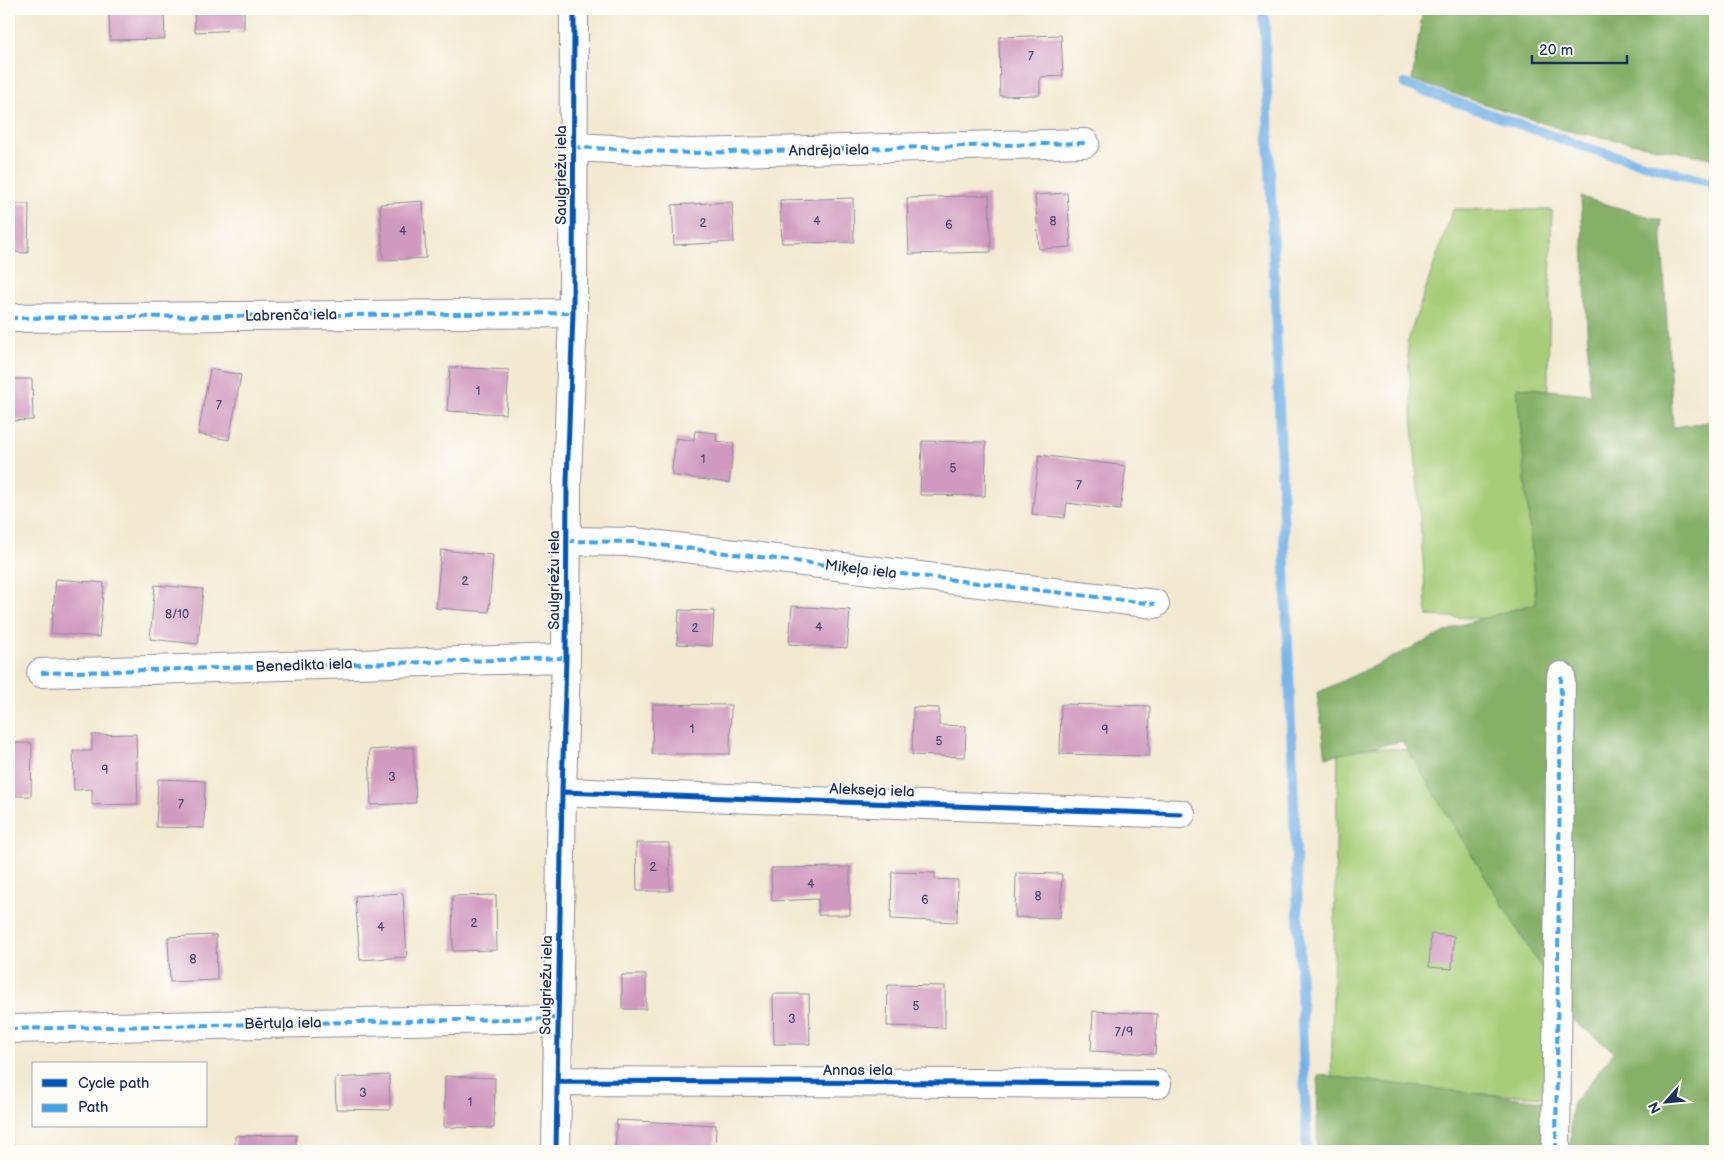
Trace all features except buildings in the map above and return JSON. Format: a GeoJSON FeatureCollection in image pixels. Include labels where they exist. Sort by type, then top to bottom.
{"type":"FeatureCollection","features":[{"type":"Feature","properties":{"kind":"street","name":"Saulgriežu iela"},"geometry":{"type":"LineString","coordinates":[[556,1151],[566,658],[566,541],[573,313],[574,9]]}},
{"type":"Feature","properties":{"kind":"street","name":"Andrēja iela"},"geometry":{"type":"LineString","coordinates":[[574,147],[691,154],[1085,143]]}},
{"type":"Feature","properties":{"kind":"street","name":"Labrenča iela"},"geometry":{"type":"LineString","coordinates":[[9,318],[573,313]]}},
{"type":"Feature","properties":{"kind":"street","name":"Miķeļa iela"},"geometry":{"type":"LineString","coordinates":[[566,541],[634,542],[1155,604]]}},
{"type":"Feature","properties":{"kind":"street","name":"Benedikta iela"},"geometry":{"type":"LineString","coordinates":[[41,673],[566,658]]}},
{"type":"Feature","properties":{"kind":"street"},"geometry":{"type":"LineString","coordinates":[[1556,1151],[1561,676]]}},
{"type":"Feature","properties":{"kind":"street","name":"Alekseja iela"},"geometry":{"type":"LineString","coordinates":[[562,792],[1181,814]]}},
{"type":"Feature","properties":{"kind":"street","name":"Bērtuļa iela"},"geometry":{"type":"LineString","coordinates":[[9,1029],[558,1018]]}},
{"type":"Feature","properties":{"kind":"street","name":"Annas iela"},"geometry":{"type":"LineString","coordinates":[[558,1081],[1157,1084]]}},
{"type":"Feature","properties":{"kind":"green space"},"geometry":{"type":"Polygon","coordinates":[[[1423,9],[1715,9],[1715,159],[1564,130],[1412,80],[1423,9]]]}},
{"type":"Feature","properties":{"kind":"green space"},"geometry":{"type":"Polygon","coordinates":[[[1581,197],[1661,220],[1673,427],[1715,421],[1715,1151],[1570,1151],[1572,1105],[1614,1052],[1573,1020],[1402,741],[1326,757],[1317,693],[1460,625],[1536,603],[1517,387],[1590,394],[1581,197]]]}},
{"type":"Feature","properties":{"kind":"green space"},"geometry":{"type":"Polygon","coordinates":[[[1453,209],[1552,210],[1542,621],[1427,616],[1407,343],[1453,209]]]}},
{"type":"Feature","properties":{"kind":"green space"},"geometry":{"type":"Polygon","coordinates":[[[1338,745],[1426,751],[1548,873],[1545,1097],[1331,1086],[1338,745]]]}},
{"type":"Feature","properties":{"kind":"green space"},"geometry":{"type":"Polygon","coordinates":[[[1318,1075],[1543,1101],[1542,1151],[1317,1151],[1318,1075]]]}},
{"type":"Feature","properties":{"kind":"waterway"},"geometry":{"type":"LineString","coordinates":[[1264,9],[1307,1151]]}},
{"type":"Feature","properties":{"kind":"waterway"},"geometry":{"type":"LineString","coordinates":[[1405,84],[1584,147],[1715,184]]}},
{"type":"Feature","properties":{"kind":"marked path"},"geometry":{"type":"LineString","coordinates":[[573,147],[691,153],[1085,143]]}},
{"type":"Feature","properties":{"kind":"marked path"},"geometry":{"type":"LineString","coordinates":[[9,318],[573,313]]}},
{"type":"Feature","properties":{"kind":"marked path"},"geometry":{"type":"LineString","coordinates":[[566,541],[634,542],[1155,604]]}},
{"type":"Feature","properties":{"kind":"marked path"},"geometry":{"type":"LineString","coordinates":[[41,673],[566,658]]}},
{"type":"Feature","properties":{"kind":"marked path"},"geometry":{"type":"LineString","coordinates":[[1556,1151],[1561,676]]}},
{"type":"Feature","properties":{"kind":"marked path"},"geometry":{"type":"LineString","coordinates":[[9,1029],[558,1018]]}},
{"type":"Feature","properties":{"kind":"cycle path"},"geometry":{"type":"LineString","coordinates":[[556,1151],[566,658],[567,482],[573,313],[574,9]]}},
{"type":"Feature","properties":{"kind":"cycle path"},"geometry":{"type":"LineString","coordinates":[[562,792],[1181,814]]}},
{"type":"Feature","properties":{"kind":"cycle path"},"geometry":{"type":"LineString","coordinates":[[558,1081],[1157,1084]]}}]}
